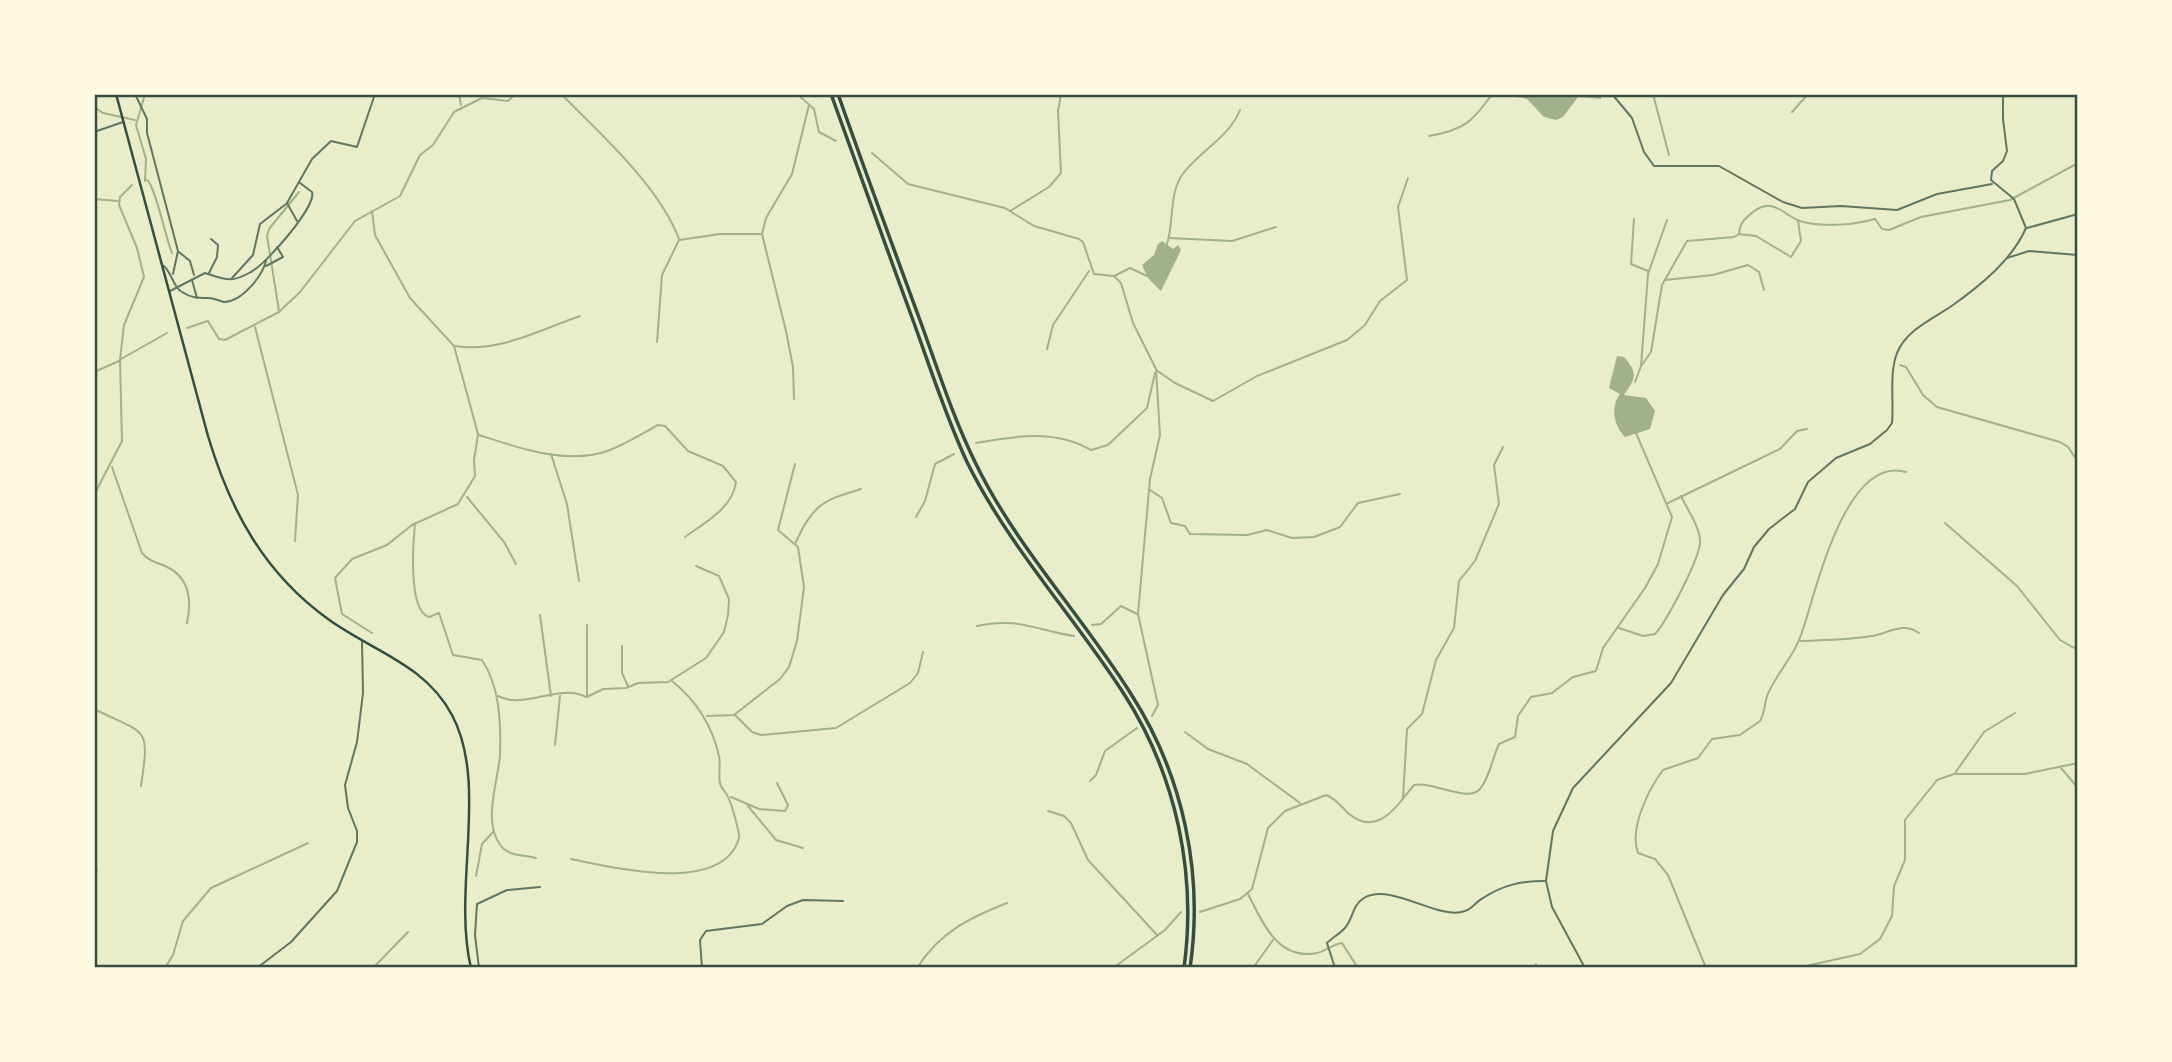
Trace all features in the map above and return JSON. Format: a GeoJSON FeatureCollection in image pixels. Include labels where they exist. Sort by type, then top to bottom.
{"type":"FeatureCollection","features":[{"type":"Feature","properties":{"kind":"highway"},"geometry":{"type":"LineString","coordinates":[[831,94],[942,401],[967,461],[1007,533],[1118,685],[1154,751],[1172,798],[1185,859],[1188,909],[1184,968]]}},
{"type":"Feature","properties":{"kind":"highway"},"geometry":{"type":"LineString","coordinates":[[838,94],[948,398],[973,458],[1026,550],[1130,692],[1165,760],[1181,808],[1191,859],[1194,922],[1190,968]]}},
{"type":"Feature","properties":{"kind":"main road"},"geometry":{"type":"LineString","coordinates":[[116,94],[208,436],[223,485],[237,515],[251,540],[296,592],[329,620],[393,655],[420,675],[434,687],[454,718],[468,778],[464,904],[471,968]]}},
{"type":"Feature","properties":{"kind":"street"},"geometry":{"type":"LineString","coordinates":[[135,94],[147,119],[147,133],[178,251],[173,274],[177,288],[198,299],[230,300],[254,282],[266,260]]}},
{"type":"Feature","properties":{"kind":"street"},"geometry":{"type":"LineString","coordinates":[[233,278],[253,256],[260,224],[287,203],[312,159],[328,142],[357,147],[375,94]]}},
{"type":"Feature","properties":{"kind":"street"},"geometry":{"type":"LineString","coordinates":[[1612,94],[1632,118],[1644,152],[1654,166],[1719,166],[1794,207],[1897,210],[1937,194],[1992,184],[2014,199],[2026,228]]}},
{"type":"Feature","properties":{"kind":"street"},"geometry":{"type":"LineString","coordinates":[[1992,184],[1992,171],[2003,161],[2007,151],[2003,94]]}},
{"type":"Feature","properties":{"kind":"street"},"geometry":{"type":"LineString","coordinates":[[94,132],[124,122]]}},
{"type":"Feature","properties":{"kind":"street"},"geometry":{"type":"LineString","coordinates":[[208,274],[216,280],[233,278],[251,273],[266,260],[295,229],[314,198],[312,192],[300,183]]}},
{"type":"Feature","properties":{"kind":"street"},"geometry":{"type":"LineString","coordinates":[[287,203],[297,222]]}},
{"type":"Feature","properties":{"kind":"street"},"geometry":{"type":"LineString","coordinates":[[1585,968],[1552,907],[1546,881],[1555,825],[1579,778],[1616,744],[1643,710],[1671,682],[1723,595],[1744,569],[1754,547],[1769,529],[1795,509],[1808,482],[1832,461],[1862,449],[1888,430],[1892,423],[1896,356],[1905,340],[1929,318],[1982,283],[2006,258],[2026,228],[2077,214]]}},
{"type":"Feature","properties":{"kind":"street"},"geometry":{"type":"LineString","coordinates":[[170,291],[208,274],[218,253],[218,245],[211,239]]}},
{"type":"Feature","properties":{"kind":"street"},"geometry":{"type":"LineString","coordinates":[[265,266],[283,257],[277,247]]}},
{"type":"Feature","properties":{"kind":"street"},"geometry":{"type":"LineString","coordinates":[[178,251],[190,261],[198,299]]}},
{"type":"Feature","properties":{"kind":"street"},"geometry":{"type":"LineString","coordinates":[[2006,258],[2029,251],[2077,255]]}},
{"type":"Feature","properties":{"kind":"street"},"geometry":{"type":"LineString","coordinates":[[163,266],[173,274]]}},
{"type":"Feature","properties":{"kind":"street"},"geometry":{"type":"LineString","coordinates":[[257,968],[291,942],[337,891],[357,842],[357,831],[348,808],[345,785],[357,742],[363,694],[362,639]]}},
{"type":"Feature","properties":{"kind":"street"},"geometry":{"type":"LineString","coordinates":[[1335,968],[1327,944],[1346,928],[1357,904],[1365,898],[1373,895],[1406,899],[1445,911],[1465,911],[1482,898],[1513,883],[1546,881]]}},
{"type":"Feature","properties":{"kind":"street"},"geometry":{"type":"LineString","coordinates":[[479,968],[475,935],[477,904],[506,890],[540,887]]}},
{"type":"Feature","properties":{"kind":"street"},"geometry":{"type":"LineString","coordinates":[[702,968],[700,940],[706,931],[761,924],[787,906],[803,900],[843,901]]}},
{"type":"Feature","properties":{"kind":"shaded area"},"geometry":{"type":"Polygon","coordinates":[[[1601,94],[1601,99],[1578,97],[1563,117],[1556,120],[1544,117],[1527,99],[1505,95],[1601,94]]]}},
{"type":"Feature","properties":{"kind":"shaded area"},"geometry":{"type":"Polygon","coordinates":[[[1162,241],[1173,249],[1178,245],[1181,250],[1161,291],[1148,278],[1142,265],[1154,255],[1162,241]]]}},
{"type":"Feature","properties":{"kind":"shaded area"},"geometry":{"type":"Polygon","coordinates":[[[1617,356],[1624,357],[1634,376],[1624,395],[1646,398],[1655,411],[1650,429],[1625,437],[1618,427],[1614,410],[1620,394],[1609,388],[1617,356]]]}},
{"type":"Feature","properties":{"kind":"waterway"},"geometry":{"type":"LineString","coordinates":[[145,94],[136,125],[146,159],[145,181]]}},
{"type":"Feature","properties":{"kind":"waterway"},"geometry":{"type":"LineString","coordinates":[[459,94],[461,105]]}},
{"type":"Feature","properties":{"kind":"waterway"},"geometry":{"type":"LineString","coordinates":[[187,328],[208,321],[219,339],[225,340],[279,312],[300,292],[355,221],[400,196],[420,155],[433,145],[454,112],[482,98],[508,101],[515,94]]}},
{"type":"Feature","properties":{"kind":"waterway"},"geometry":{"type":"LineString","coordinates":[[561,94],[643,180],[658,199],[679,239]]}},
{"type":"Feature","properties":{"kind":"waterway"},"geometry":{"type":"LineString","coordinates":[[797,94],[814,109],[819,132],[836,141]]}},
{"type":"Feature","properties":{"kind":"waterway"},"geometry":{"type":"LineString","coordinates":[[1010,211],[1049,187],[1061,173],[1058,111],[1061,94]]}},
{"type":"Feature","properties":{"kind":"waterway"},"geometry":{"type":"LineString","coordinates":[[1429,136],[1466,124],[1492,94]]}},
{"type":"Feature","properties":{"kind":"waterway"},"geometry":{"type":"LineString","coordinates":[[1653,94],[1669,155]]}},
{"type":"Feature","properties":{"kind":"waterway"},"geometry":{"type":"LineString","coordinates":[[1792,112],[1808,94]]}},
{"type":"Feature","properties":{"kind":"waterway"},"geometry":{"type":"LineString","coordinates":[[794,399],[793,367],[762,234],[766,218],[792,174],[809,105]]}},
{"type":"Feature","properties":{"kind":"waterway"},"geometry":{"type":"LineString","coordinates":[[94,107],[103,113],[135,120]]}},
{"type":"Feature","properties":{"kind":"waterway"},"geometry":{"type":"LineString","coordinates":[[1167,244],[1173,199],[1182,175],[1229,129],[1240,110]]}},
{"type":"Feature","properties":{"kind":"waterway"},"geometry":{"type":"LineString","coordinates":[[872,153],[908,184],[1005,208],[1034,226],[1079,239],[1083,242],[1094,274],[1114,276],[1130,268],[1147,276]]}},
{"type":"Feature","properties":{"kind":"waterway"},"geometry":{"type":"LineString","coordinates":[[1739,234],[1745,219],[1760,207],[1767,206],[1773,206],[1803,222],[1839,225],[1875,219],[1882,229],[1889,230],[1921,217],[2010,200],[2078,163]]}},
{"type":"Feature","properties":{"kind":"waterway"},"geometry":{"type":"LineString","coordinates":[[1156,370],[1175,383],[1213,401],[1257,376],[1347,340],[1365,325],[1380,301],[1407,280],[1398,207],[1408,178]]}},
{"type":"Feature","properties":{"kind":"waterway"},"geometry":{"type":"LineString","coordinates":[[147,180],[172,253]]}},
{"type":"Feature","properties":{"kind":"waterway"},"geometry":{"type":"LineString","coordinates":[[94,495],[122,441],[120,360],[124,325],[144,277],[137,248],[119,205],[120,197],[132,185]]}},
{"type":"Feature","properties":{"kind":"waterway"},"geometry":{"type":"LineString","coordinates":[[279,311],[267,236],[269,229],[299,192]]}},
{"type":"Feature","properties":{"kind":"waterway"},"geometry":{"type":"LineString","coordinates":[[94,199],[118,201]]}},
{"type":"Feature","properties":{"kind":"waterway"},"geometry":{"type":"LineString","coordinates":[[372,211],[375,235],[410,298],[454,346],[478,434],[474,460],[475,476],[458,504],[412,525],[387,545],[352,559],[335,578],[342,614],[372,633]]}},
{"type":"Feature","properties":{"kind":"waterway"},"geometry":{"type":"LineString","coordinates":[[1634,219],[1631,264],[1648,271]]}},
{"type":"Feature","properties":{"kind":"waterway"},"geometry":{"type":"LineString","coordinates":[[1635,382],[1641,366],[1648,274],[1667,220]]}},
{"type":"Feature","properties":{"kind":"waterway"},"geometry":{"type":"LineString","coordinates":[[1642,365],[1651,352],[1662,285],[1687,241],[1734,237],[1739,234],[1756,236],[1791,257],[1801,241],[1798,221]]}},
{"type":"Feature","properties":{"kind":"waterway"},"geometry":{"type":"LineString","coordinates":[[1169,238],[1232,241],[1276,227]]}},
{"type":"Feature","properties":{"kind":"waterway"},"geometry":{"type":"LineString","coordinates":[[657,342],[662,275],[679,240],[720,234],[762,234]]}},
{"type":"Feature","properties":{"kind":"waterway"},"geometry":{"type":"LineString","coordinates":[[1665,280],[1713,275],[1748,265],[1759,272],[1764,290]]}},
{"type":"Feature","properties":{"kind":"waterway"},"geometry":{"type":"LineString","coordinates":[[1047,349],[1053,325],[1089,271]]}},
{"type":"Feature","properties":{"kind":"waterway"},"geometry":{"type":"LineString","coordinates":[[1115,277],[1121,283],[1133,323],[1156,369],[1160,435],[1150,479],[1138,614],[1158,705],[1152,716]]}},
{"type":"Feature","properties":{"kind":"waterway"},"geometry":{"type":"LineString","coordinates":[[455,346],[503,343],[580,316]]}},
{"type":"Feature","properties":{"kind":"waterway"},"geometry":{"type":"LineString","coordinates":[[255,327],[298,495],[295,541]]}},
{"type":"Feature","properties":{"kind":"waterway"},"geometry":{"type":"LineString","coordinates":[[121,359],[167,333]]}},
{"type":"Feature","properties":{"kind":"waterway"},"geometry":{"type":"LineString","coordinates":[[94,372],[119,361]]}},
{"type":"Feature","properties":{"kind":"waterway"},"geometry":{"type":"LineString","coordinates":[[1900,365],[1906,367],[1923,395],[1937,407],[2060,442],[2068,447],[2078,462]]}},
{"type":"Feature","properties":{"kind":"waterway"},"geometry":{"type":"LineString","coordinates":[[976,443],[1035,436],[1063,439],[1091,450],[1108,445],[1147,408],[1155,373]]}},
{"type":"Feature","properties":{"kind":"waterway"},"geometry":{"type":"LineString","coordinates":[[479,435],[544,453],[577,456],[610,450],[658,425],[665,426],[688,451],[723,466],[736,482],[724,507],[685,537]]}},
{"type":"Feature","properties":{"kind":"waterway"},"geometry":{"type":"LineString","coordinates":[[1668,503],[1780,449],[1797,431],[1807,429]]}},
{"type":"Feature","properties":{"kind":"waterway"},"geometry":{"type":"LineString","coordinates":[[1200,912],[1240,899],[1252,889],[1268,828],[1285,811],[1326,795],[1358,820],[1368,822],[1385,817],[1414,785],[1473,793],[1479,790],[1485,780],[1499,744],[1515,737],[1518,716],[1531,697],[1552,693],[1573,677],[1596,671],[1603,648],[1645,588],[1658,564],[1672,517],[1636,433]]}},
{"type":"Feature","properties":{"kind":"waterway"},"geometry":{"type":"LineString","coordinates":[[1403,798],[1407,729],[1422,714],[1436,660],[1454,628],[1459,581],[1475,561],[1499,504],[1494,465],[1503,447]]}},
{"type":"Feature","properties":{"kind":"waterway"},"geometry":{"type":"LineString","coordinates":[[551,454],[567,504],[579,581]]}},
{"type":"Feature","properties":{"kind":"waterway"},"geometry":{"type":"LineString","coordinates":[[916,517],[925,501],[935,464],[954,454]]}},
{"type":"Feature","properties":{"kind":"waterway"},"geometry":{"type":"LineString","coordinates":[[707,716],[734,715],[780,679],[789,667],[797,641],[804,587],[798,547],[778,530],[795,464]]}},
{"type":"Feature","properties":{"kind":"waterway"},"geometry":{"type":"LineString","coordinates":[[112,467],[142,553],[173,571],[184,583],[189,598],[187,623]]}},
{"type":"Feature","properties":{"kind":"waterway"},"geometry":{"type":"LineString","coordinates":[[1706,968],[1668,875],[1655,859],[1638,853],[1636,833],[1642,810],[1663,770],[1698,758],[1712,739],[1740,735],[1760,721],[1770,688],[1798,643],[1824,562],[1849,506],[1865,485],[1884,472],[1906,472]]}},
{"type":"Feature","properties":{"kind":"waterway"},"geometry":{"type":"LineString","coordinates":[[795,544],[807,521],[820,506],[836,497],[861,489]]}},
{"type":"Feature","properties":{"kind":"waterway"},"geometry":{"type":"LineString","coordinates":[[1150,490],[1162,498],[1171,523],[1185,526],[1190,534],[1247,535],[1267,530],[1292,538],[1314,537],[1340,527],[1358,503],[1400,494]]}},
{"type":"Feature","properties":{"kind":"waterway"},"geometry":{"type":"LineString","coordinates":[[1619,628],[1643,636],[1655,634],[1689,574],[1700,541],[1696,524],[1681,496]]}},
{"type":"Feature","properties":{"kind":"waterway"},"geometry":{"type":"LineString","coordinates":[[467,497],[504,542],[516,564]]}},
{"type":"Feature","properties":{"kind":"waterway"},"geometry":{"type":"LineString","coordinates":[[1945,523],[2017,586],[2060,640],[2078,650]]}},
{"type":"Feature","properties":{"kind":"waterway"},"geometry":{"type":"LineString","coordinates":[[415,524],[413,575],[422,612],[429,617],[439,613],[453,655],[482,660],[496,693],[500,755],[492,814],[495,836],[508,852],[536,858]]}},
{"type":"Feature","properties":{"kind":"waterway"},"geometry":{"type":"LineString","coordinates":[[587,697],[603,689],[626,688],[638,683],[668,682],[706,658],[724,632],[729,599],[719,576],[696,566]]}},
{"type":"Feature","properties":{"kind":"waterway"},"geometry":{"type":"LineString","coordinates":[[1092,625],[1101,624],[1121,606],[1137,614]]}},
{"type":"Feature","properties":{"kind":"waterway"},"geometry":{"type":"LineString","coordinates":[[540,615],[551,696]]}},
{"type":"Feature","properties":{"kind":"waterway"},"geometry":{"type":"LineString","coordinates":[[977,626],[1004,623],[1027,625],[1074,636]]}},
{"type":"Feature","properties":{"kind":"waterway"},"geometry":{"type":"LineString","coordinates":[[587,625],[587,696]]}},
{"type":"Feature","properties":{"kind":"waterway"},"geometry":{"type":"LineString","coordinates":[[1800,641],[1863,637],[1901,628],[1919,633]]}},
{"type":"Feature","properties":{"kind":"waterway"},"geometry":{"type":"LineString","coordinates":[[622,646],[622,673],[628,686]]}},
{"type":"Feature","properties":{"kind":"waterway"},"geometry":{"type":"LineString","coordinates":[[735,715],[752,732],[761,735],[836,728],[910,683],[918,673],[923,652]]}},
{"type":"Feature","properties":{"kind":"waterway"},"geometry":{"type":"LineString","coordinates":[[571,859],[612,868],[664,873],[690,872],[712,867],[729,856],[739,838],[731,805],[721,787],[719,756],[712,734],[696,705],[672,681]]}},
{"type":"Feature","properties":{"kind":"waterway"},"geometry":{"type":"LineString","coordinates":[[498,696],[519,700],[565,693],[586,697]]}},
{"type":"Feature","properties":{"kind":"waterway"},"geometry":{"type":"LineString","coordinates":[[555,745],[560,696]]}},
{"type":"Feature","properties":{"kind":"waterway"},"geometry":{"type":"LineString","coordinates":[[94,709],[125,723],[141,734],[145,752],[141,786]]}},
{"type":"Feature","properties":{"kind":"waterway"},"geometry":{"type":"LineString","coordinates":[[1955,773],[1984,732],[2015,713]]}},
{"type":"Feature","properties":{"kind":"waterway"},"geometry":{"type":"LineString","coordinates":[[1090,781],[1096,775],[1105,751],[1137,728]]}},
{"type":"Feature","properties":{"kind":"waterway"},"geometry":{"type":"LineString","coordinates":[[1185,732],[1208,749],[1247,764],[1300,803]]}},
{"type":"Feature","properties":{"kind":"waterway"},"geometry":{"type":"LineString","coordinates":[[1797,968],[1860,954],[1880,939],[1892,916],[1894,886],[1905,860],[1905,820],[1937,780],[1954,774],[2025,774],[2078,763]]}},
{"type":"Feature","properties":{"kind":"waterway"},"geometry":{"type":"LineString","coordinates":[[2061,768],[2078,788]]}},
{"type":"Feature","properties":{"kind":"waterway"},"geometry":{"type":"LineString","coordinates":[[731,797],[759,809],[785,811],[788,805],[777,783]]}},
{"type":"Feature","properties":{"kind":"waterway"},"geometry":{"type":"LineString","coordinates":[[748,806],[776,840],[803,848]]}},
{"type":"Feature","properties":{"kind":"waterway"},"geometry":{"type":"LineString","coordinates":[[1048,811],[1064,816],[1071,823],[1088,860],[1157,935]]}},
{"type":"Feature","properties":{"kind":"waterway"},"geometry":{"type":"LineString","coordinates":[[476,876],[482,844],[494,831]]}},
{"type":"Feature","properties":{"kind":"waterway"},"geometry":{"type":"LineString","coordinates":[[165,968],[173,955],[183,921],[211,888],[308,843]]}},
{"type":"Feature","properties":{"kind":"waterway"},"geometry":{"type":"LineString","coordinates":[[94,875],[97,870]]}},
{"type":"Feature","properties":{"kind":"waterway"},"geometry":{"type":"LineString","coordinates":[[1248,894],[1265,927],[1281,945],[1303,954],[1317,953],[1342,943],[1358,968]]}},
{"type":"Feature","properties":{"kind":"waterway"},"geometry":{"type":"LineString","coordinates":[[917,968],[935,945],[956,928],[1007,903]]}},
{"type":"Feature","properties":{"kind":"waterway"},"geometry":{"type":"LineString","coordinates":[[1113,968],[1165,930],[1181,912]]}},
{"type":"Feature","properties":{"kind":"waterway"},"geometry":{"type":"LineString","coordinates":[[373,968],[408,932]]}},
{"type":"Feature","properties":{"kind":"waterway"},"geometry":{"type":"LineString","coordinates":[[1253,968],[1273,940]]}},
{"type":"Feature","properties":{"kind":"waterway"},"geometry":{"type":"LineString","coordinates":[[1535,968],[1536,964]]}}]}
